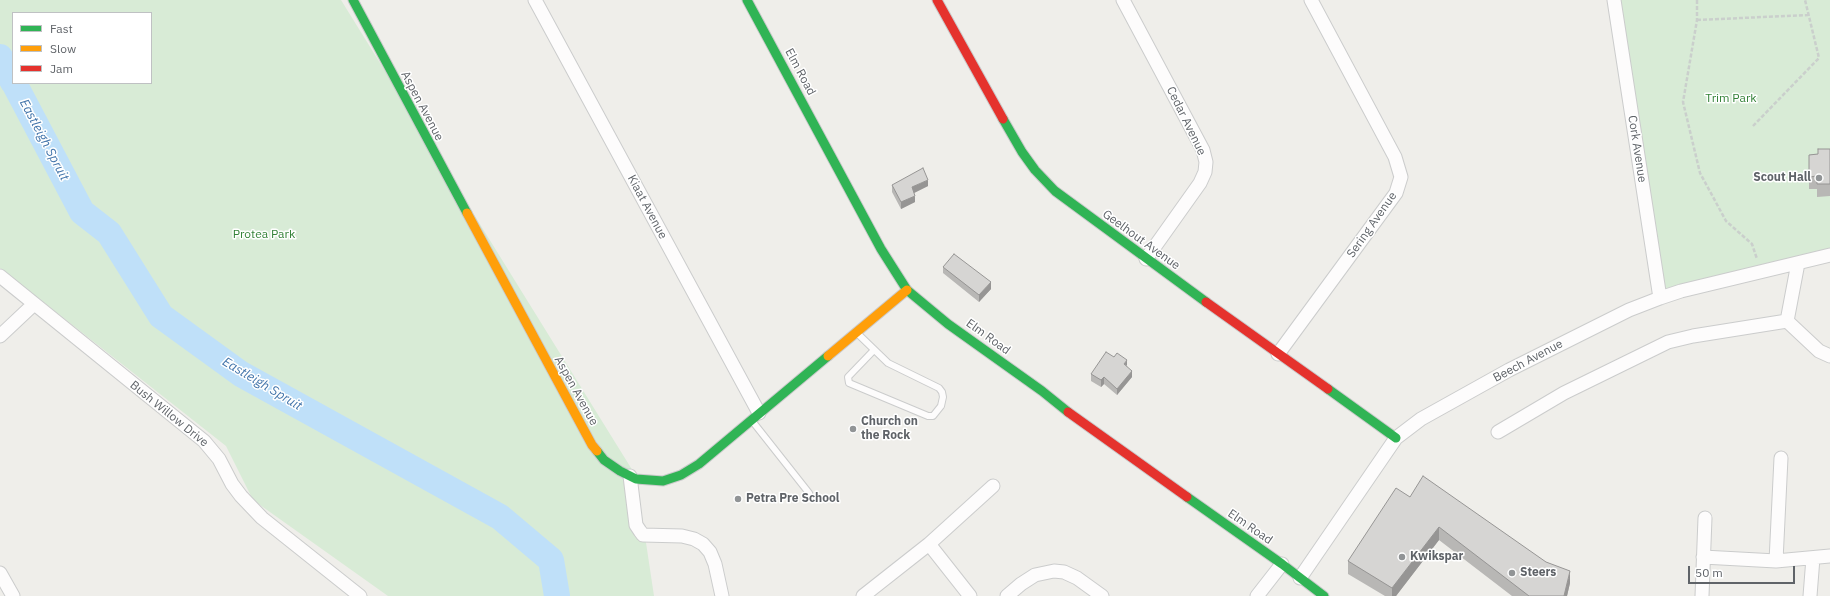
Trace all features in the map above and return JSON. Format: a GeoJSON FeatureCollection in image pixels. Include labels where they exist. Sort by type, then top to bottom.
{"type":"FeatureCollection","features":[{"type":"Feature","properties":{"kind":"street","name":"Aspen Avenue"},"geometry":{"type":"LineString","coordinates":[[353,0],[592,445],[604,460],[620,472],[636,479],[663,481],[681,475],[699,464],[907,290]]}},
{"type":"Feature","properties":{"kind":"street","name":"Kiaat Avenue"},"geometry":{"type":"LineString","coordinates":[[535,0],[755,417]]}},
{"type":"Feature","properties":{"kind":"street","name":"Elm Road"},"geometry":{"type":"LineString","coordinates":[[747,0],[878,242],[907,290],[948,324],[1042,391],[1084,425],[1282,564],[1324,596]]}},
{"type":"Feature","properties":{"kind":"street","name":"Geelhout Avenue"},"geometry":{"type":"LineString","coordinates":[[937,0],[983,86],[1022,152],[1035,170],[1054,191],[1146,259],[1396,438]]}},
{"type":"Feature","properties":{"kind":"street","name":"Cedar Avenue"},"geometry":{"type":"LineString","coordinates":[[1123,0],[1203,150],[1206,162],[1205,172],[1200,183],[1146,259]]}},
{"type":"Feature","properties":{"kind":"street","name":"Sering Avenue"},"geometry":{"type":"LineString","coordinates":[[1278,354],[1396,193],[1400,177],[1395,157],[1311,0]]}},
{"type":"Feature","properties":{"kind":"street","name":"Cork Avenue"},"geometry":{"type":"LineString","coordinates":[[1614,0],[1660,298]]}},
{"type":"Feature","properties":{"kind":"street","name":"Beech Avenue"},"geometry":{"type":"LineString","coordinates":[[1300,578],[1396,438],[1421,419],[1509,370],[1629,310],[1660,298],[1761,271],[1830,255]]}},
{"type":"Feature","properties":{"kind":"street"},"geometry":{"type":"LineString","coordinates":[[1787,321],[1798,262]]}},
{"type":"Feature","properties":{"kind":"street","name":"Bush Willow Drive"},"geometry":{"type":"LineString","coordinates":[[0,276],[204,441],[219,458],[232,484],[257,513],[340,582],[360,596]]}},
{"type":"Feature","properties":{"kind":"street"},"geometry":{"type":"LineString","coordinates":[[0,336],[34,304]]}},
{"type":"Feature","properties":{"kind":"street"},"geometry":{"type":"LineString","coordinates":[[1787,321],[1819,351],[1830,356]]}},
{"type":"Feature","properties":{"kind":"street"},"geometry":{"type":"LineString","coordinates":[[1498,432],[1564,393],[1668,342],[1693,336],[1787,321]]}},
{"type":"Feature","properties":{"kind":"street"},"geometry":{"type":"LineString","coordinates":[[1776,561],[1781,458]]}},
{"type":"Feature","properties":{"kind":"street"},"geometry":{"type":"LineString","coordinates":[[630,476],[636,525],[643,535],[682,536],[694,539],[703,544],[710,552],[715,564],[722,596]]}},
{"type":"Feature","properties":{"kind":"street"},"geometry":{"type":"LineString","coordinates":[[863,596],[929,544],[994,486]]}},
{"type":"Feature","properties":{"kind":"street"},"geometry":{"type":"LineString","coordinates":[[1702,596],[1705,518]]}},
{"type":"Feature","properties":{"kind":"street"},"geometry":{"type":"LineString","coordinates":[[929,544],[970,596]]}},
{"type":"Feature","properties":{"kind":"street"},"geometry":{"type":"LineString","coordinates":[[1703,557],[1776,561],[1830,556]]}},
{"type":"Feature","properties":{"kind":"street"},"geometry":{"type":"LineString","coordinates":[[1810,596],[1813,558]]}},
{"type":"Feature","properties":{"kind":"street"},"geometry":{"type":"LineString","coordinates":[[1257,596],[1282,564]]}},
{"type":"Feature","properties":{"kind":"street"},"geometry":{"type":"LineString","coordinates":[[1008,596],[1021,584],[1035,575],[1054,571],[1064,572],[1077,578],[1102,596]]}},
{"type":"Feature","properties":{"kind":"street"},"geometry":{"type":"LineString","coordinates":[[0,573],[13,596]]}},
{"type":"Feature","properties":{"kind":"lane"},"geometry":{"type":"LineString","coordinates":[[856,332],[894,367],[939,388],[943,397],[941,406],[933,416],[928,416],[848,383],[848,377],[874,350]]}},
{"type":"Feature","properties":{"kind":"lane"},"geometry":{"type":"LineString","coordinates":[[755,417],[809,493]]}},
{"type":"Feature","properties":{"kind":"path"},"geometry":{"type":"LineString","coordinates":[[1697,0],[1697,20],[1683,102],[1700,173],[1726,221],[1752,244],[1761,271]]}},
{"type":"Feature","properties":{"kind":"path"},"geometry":{"type":"LineString","coordinates":[[1753,126],[1818,58],[1805,0]]}},
{"type":"Feature","properties":{"kind":"path"},"geometry":{"type":"LineString","coordinates":[[1697,20],[1808,15]]}},
{"type":"Feature","properties":{"kind":"green space","name":"Protea Park"},"geometry":{"type":"Polygon","coordinates":[[[0,0],[341,0],[636,476],[654,596],[388,596],[253,500],[226,446],[0,268],[0,0]]]}},
{"type":"Feature","properties":{"kind":"green space","name":"Trim Park"},"geometry":{"type":"Polygon","coordinates":[[[1614,0],[1830,0],[1830,250],[1663,298],[1614,0]]]}},
{"type":"Feature","properties":{"kind":"building"},"geometry":{"type":"Polygon","coordinates":[[[1818,149],[1830,149],[1830,184],[1817,184],[1817,176],[1809,177],[1809,155],[1818,154],[1818,149]]]}},
{"type":"Feature","properties":{"kind":"building"},"geometry":{"type":"Polygon","coordinates":[[[923,168],[928,180],[912,187],[915,196],[901,202],[892,185],[923,168]]]}},
{"type":"Feature","properties":{"kind":"building"},"geometry":{"type":"Polygon","coordinates":[[[954,254],[991,282],[979,295],[943,267],[954,254]]]}},
{"type":"Feature","properties":{"kind":"building"},"geometry":{"type":"Polygon","coordinates":[[[1106,352],[1114,357],[1117,353],[1127,360],[1124,364],[1132,371],[1117,389],[1104,377],[1101,380],[1091,374],[1106,352]]]}},
{"type":"Feature","properties":{"kind":"building"},"geometry":{"type":"Polygon","coordinates":[[[1423,476],[1546,562],[1570,571],[1564,596],[1529,596],[1439,527],[1392,588],[1348,561],[1396,488],[1410,497],[1423,476]]]}},
{"type":"Feature","properties":{"kind":"waterway","name":"Eastleigh Spruit"},"geometry":{"type":"LineString","coordinates":[[0,57],[12,80]]}},
{"type":"Feature","properties":{"kind":"waterway","name":"Eastleigh Spruit"},"geometry":{"type":"LineString","coordinates":[[15,84],[82,212],[109,233],[161,316],[241,374],[500,517],[551,560],[557,596]]}},
{"type":"Feature","properties":{"kind":"traffic: fast"},"geometry":{"type":"LineString","coordinates":[[353,0],[467,213]]}},
{"type":"Feature","properties":{"kind":"traffic: fast"},"geometry":{"type":"LineString","coordinates":[[747,0],[881,249],[907,290],[948,324],[1042,391],[1068,412]]}},
{"type":"Feature","properties":{"kind":"traffic: fast"},"geometry":{"type":"LineString","coordinates":[[1003,119],[1022,152],[1035,170],[1055,191],[1206,302]]}},
{"type":"Feature","properties":{"kind":"traffic: fast"},"geometry":{"type":"LineString","coordinates":[[597,451],[604,460],[620,471],[636,479],[663,481],[681,475],[699,464],[828,356]]}},
{"type":"Feature","properties":{"kind":"traffic: fast"},"geometry":{"type":"LineString","coordinates":[[1328,389],[1396,438]]}},
{"type":"Feature","properties":{"kind":"traffic: fast"},"geometry":{"type":"LineString","coordinates":[[1187,497],[1282,564],[1324,596]]}},
{"type":"Feature","properties":{"kind":"traffic: slow"},"geometry":{"type":"LineString","coordinates":[[467,213],[592,445],[597,451]]}},
{"type":"Feature","properties":{"kind":"traffic: slow"},"geometry":{"type":"LineString","coordinates":[[828,356],[907,290]]}},
{"type":"Feature","properties":{"kind":"traffic: jam"},"geometry":{"type":"LineString","coordinates":[[937,0],[1003,119]]}},
{"type":"Feature","properties":{"kind":"traffic: jam"},"geometry":{"type":"LineString","coordinates":[[1206,302],[1328,389]]}},
{"type":"Feature","properties":{"kind":"traffic: jam"},"geometry":{"type":"LineString","coordinates":[[1068,412],[1187,497]]}},
{"type":"Feature","properties":{"kind":"place","name":"Scout Hall"},"geometry":{"type":"Point","coordinates":[1819,178]}},
{"type":"Feature","properties":{"kind":"place","name":"Church on the Rock"},"geometry":{"type":"Point","coordinates":[853,429]}},
{"type":"Feature","properties":{"kind":"place","name":"Petra Pre School"},"geometry":{"type":"Point","coordinates":[738,499]}},
{"type":"Feature","properties":{"kind":"place","name":"Kwikspar"},"geometry":{"type":"Point","coordinates":[1402,557]}},
{"type":"Feature","properties":{"kind":"place","name":"Steers"},"geometry":{"type":"Point","coordinates":[1512,573]}}]}
